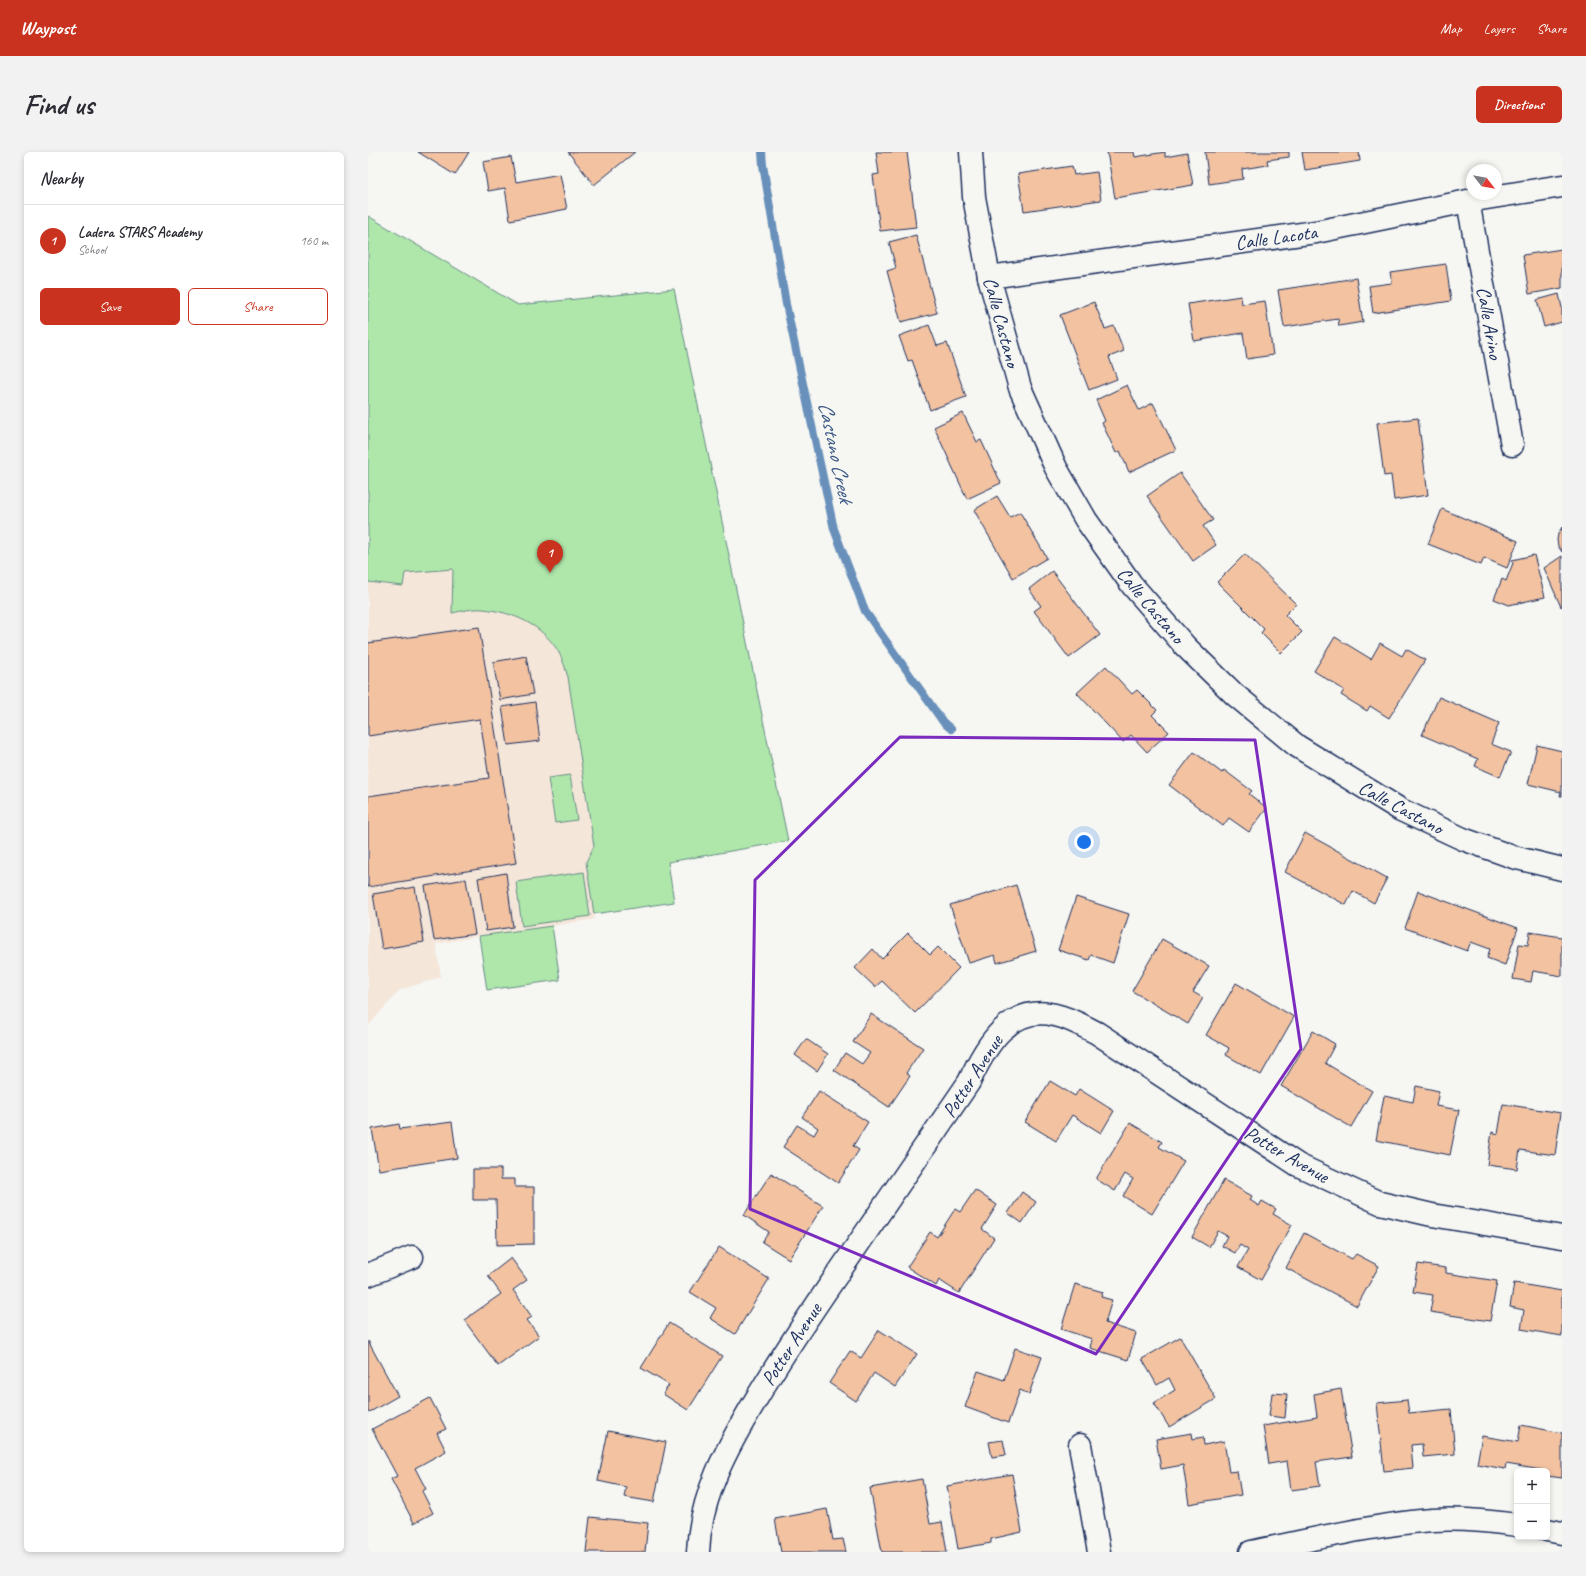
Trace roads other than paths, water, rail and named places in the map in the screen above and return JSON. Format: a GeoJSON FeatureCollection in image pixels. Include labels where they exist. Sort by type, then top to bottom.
{"type":"FeatureCollection","features":[{"type":"Feature","properties":{"kind":"street","name":"Calle Castano"},"geometry":{"type":"LineString","coordinates":[[971,152],[974,198],[988,277],[1020,388],[1056,468],[1086,520],[1132,585],[1185,646],[1234,694],[1297,746],[1395,806],[1462,839],[1513,857],[1562,869]]}},
{"type":"Feature","properties":{"kind":"street","name":"Calle Lacota"},"geometry":{"type":"LineString","coordinates":[[988,277],[1316,232],[1468,201],[1562,186]]}},
{"type":"Feature","properties":{"kind":"street","name":"Calle Arino"},"geometry":{"type":"LineString","coordinates":[[1468,201],[1512,445]]}},
{"type":"Feature","properties":{"kind":"street","name":"Potter Avenue"},"geometry":{"type":"LineString","coordinates":[[698,1552],[701,1526],[707,1497],[718,1469],[732,1440],[779,1360],[969,1082],[978,1062],[991,1041],[1002,1028],[1025,1016],[1037,1013],[1056,1015],[1072,1020],[1097,1033],[1298,1165],[1380,1203],[1432,1215],[1562,1237]]}},
{"type":"Feature","properties":{"kind":"street"},"geometry":{"type":"LineString","coordinates":[[368,1275],[412,1257]]}},
{"type":"Feature","properties":{"kind":"street"},"geometry":{"type":"LineString","coordinates":[[1080,1445],[1099,1552]]}},
{"type":"Feature","properties":{"kind":"street"},"geometry":{"type":"LineString","coordinates":[[1252,1552],[1365,1529],[1432,1520],[1481,1520],[1514,1525]]}},
{"type":"Feature","properties":{"kind":"street"},"geometry":{"type":"LineString","coordinates":[[1550,1531],[1562,1533]]}},
{"type":"Feature","properties":{"kind":"waterway","name":"Castano Creek"},"geometry":{"type":"LineString","coordinates":[[762,152],[786,304],[834,529],[865,611],[943,722],[951,729]]}},
{"type":"Feature","properties":{"kind":"place","name":"Ladera STARS Academy"},"geometry":{"type":"Point","coordinates":[550,573]}}]}
